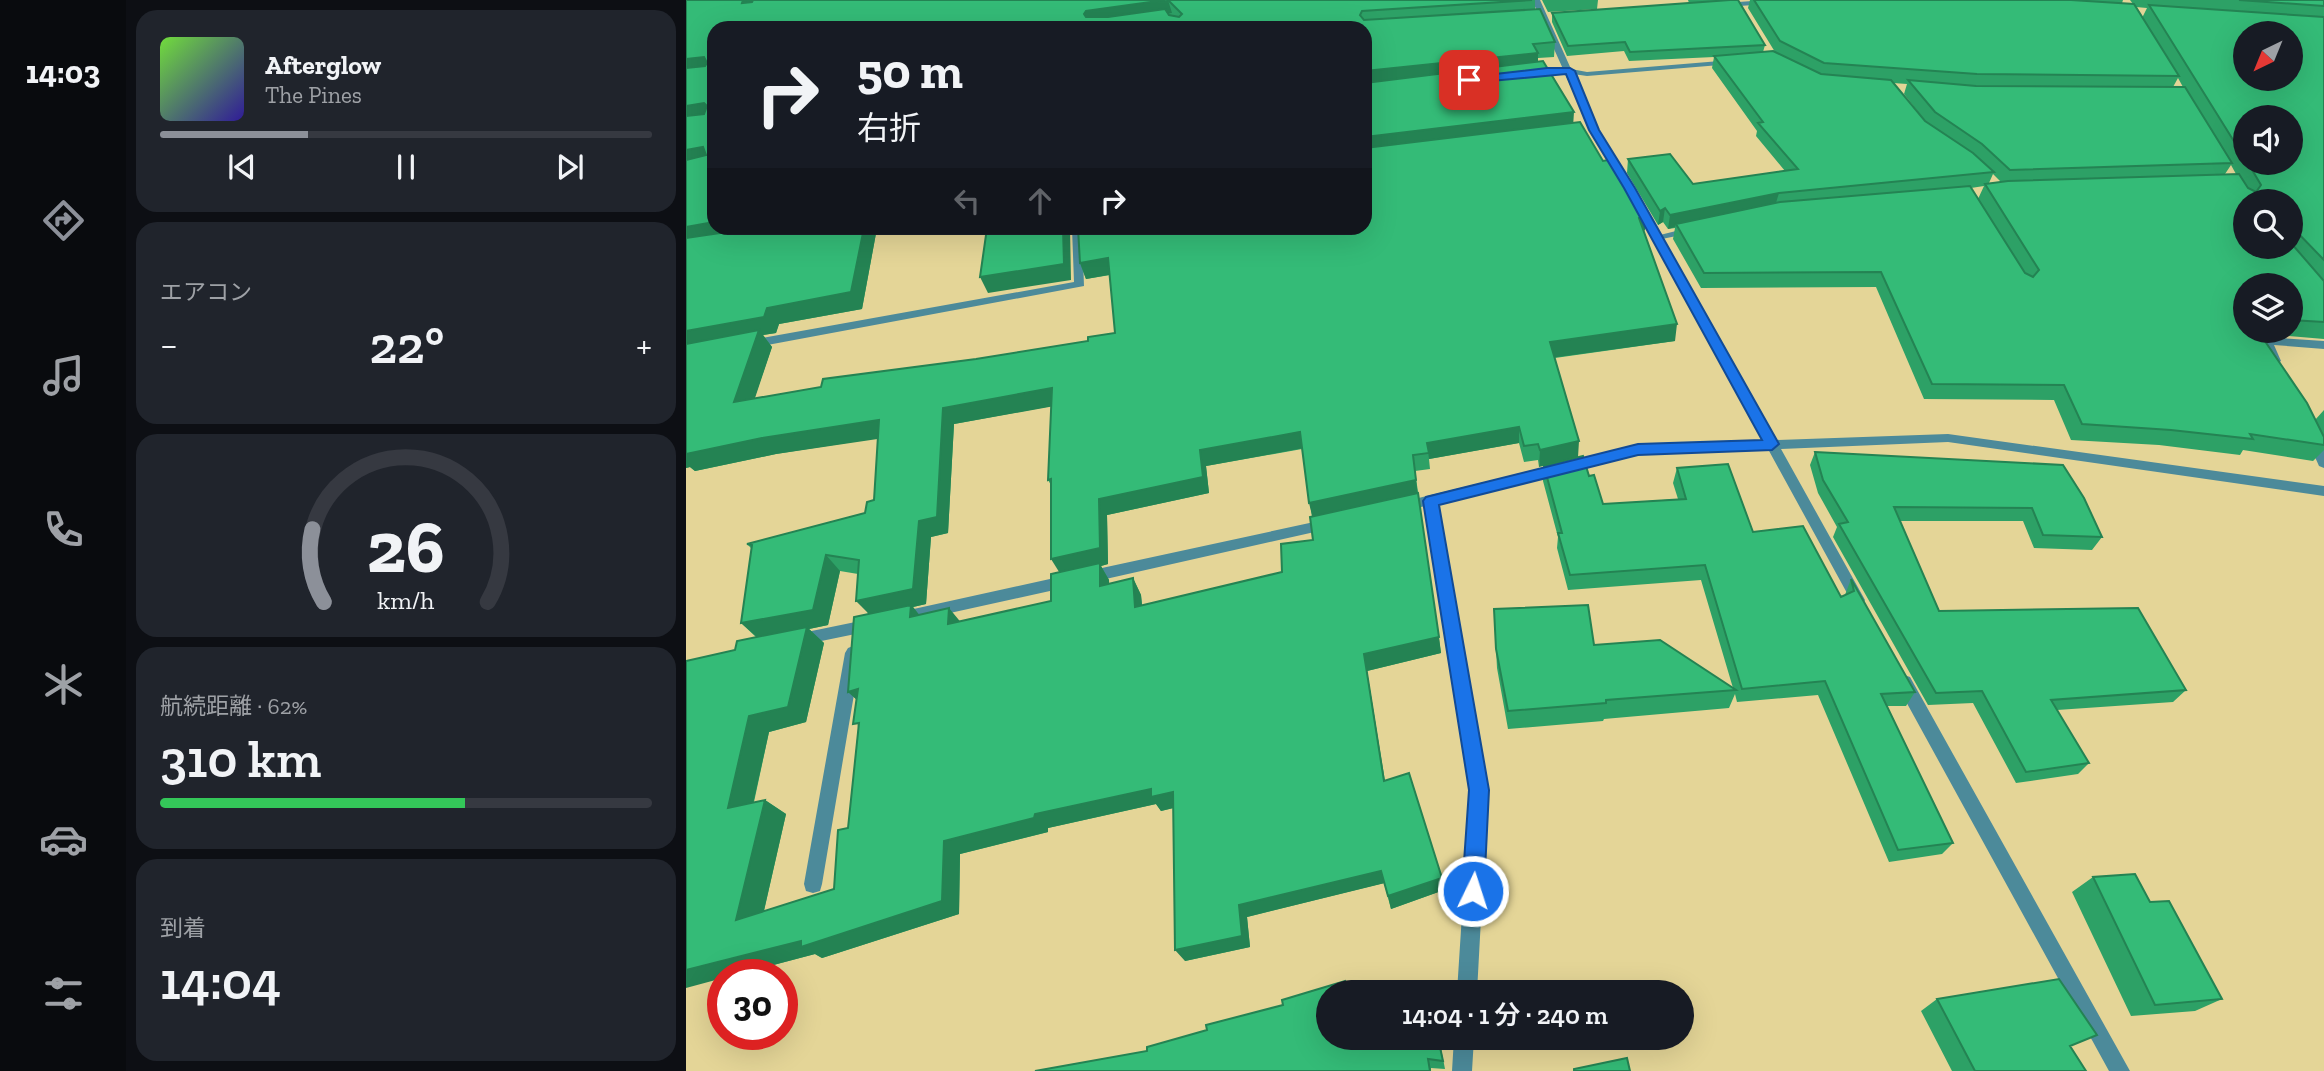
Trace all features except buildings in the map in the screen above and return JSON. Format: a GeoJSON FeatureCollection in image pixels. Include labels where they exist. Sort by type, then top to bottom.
{"type":"FeatureCollection","features":[{"type":"Feature","properties":{"kind":"street"},"geometry":{"type":"LineString","coordinates":[[1536,0],[1570,71],[1588,131],[1657,237],[1866,613]]}},
{"type":"Feature","properties":{"kind":"street"},"geometry":{"type":"LineString","coordinates":[[1713,5],[1799,0]]}},
{"type":"Feature","properties":{"kind":"street"},"geometry":{"type":"LineString","coordinates":[[1740,4],[1746,15]]}},
{"type":"Feature","properties":{"kind":"street"},"geometry":{"type":"LineString","coordinates":[[1521,74],[1570,71],[1587,74],[1745,61]]}},
{"type":"Feature","properties":{"kind":"street"},"geometry":{"type":"LineString","coordinates":[[1657,237],[1710,226]]}},
{"type":"Feature","properties":{"kind":"street"},"geometry":{"type":"LineString","coordinates":[[737,347],[1080,284],[1077,235]]}},
{"type":"Feature","properties":{"kind":"street"},"geometry":{"type":"LineString","coordinates":[[2283,378],[2266,341],[2324,345]]}},
{"type":"Feature","properties":{"kind":"street"},"geometry":{"type":"LineString","coordinates":[[2307,426],[2324,463]]}},
{"type":"Feature","properties":{"kind":"street"},"geometry":{"type":"LineString","coordinates":[[1390,510],[1638,450],[1948,438],[2324,491]]}},
{"type":"Feature","properties":{"kind":"street"},"geometry":{"type":"LineString","coordinates":[[1431,501],[1479,790],[1467,980]]}},
{"type":"Feature","properties":{"kind":"street"},"geometry":{"type":"LineString","coordinates":[[778,643],[858,628],[1349,519]]}},
{"type":"Feature","properties":{"kind":"street"},"geometry":{"type":"LineString","coordinates":[[813,884],[858,628]]}},
{"type":"Feature","properties":{"kind":"street"},"geometry":{"type":"LineString","coordinates":[[1899,673],[2120,1071]]}},
{"type":"Feature","properties":{"kind":"street"},"geometry":{"type":"LineString","coordinates":[[1462,1071],[1463,1050]]}},
{"type":"Feature","properties":{"kind":"route"},"geometry":{"type":"LineString","coordinates":[[1469,80],[1570,71],[1594,130],[1772,444],[1638,450],[1431,501],[1479,790],[1473,891]]}}]}
